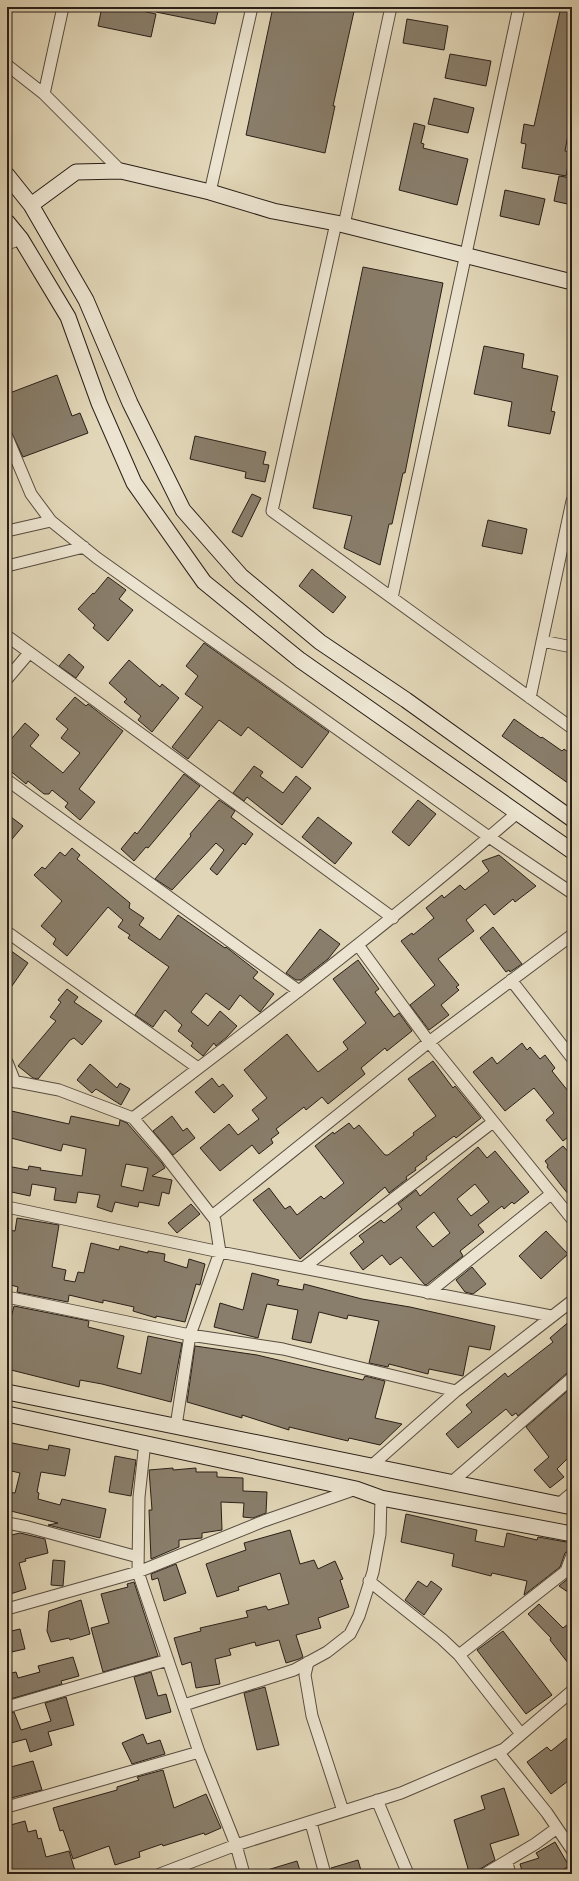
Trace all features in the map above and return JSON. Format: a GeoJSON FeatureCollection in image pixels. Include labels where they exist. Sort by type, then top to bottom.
{"type":"FeatureCollection","features":[{"type":"Feature","properties":{"kind":"main road"},"geometry":{"type":"LineString","coordinates":[[31,205],[76,172],[121,171],[210,192],[273,211],[340,224],[572,282]]}},
{"type":"Feature","properties":{"kind":"main road"},"geometry":{"type":"LineString","coordinates":[[7,175],[31,205],[86,300],[130,403],[183,510],[241,576],[320,642],[406,700],[572,819]]}},
{"type":"Feature","properties":{"kind":"main road"},"geometry":{"type":"LineString","coordinates":[[7,222],[14,242],[68,317],[99,403],[134,483],[204,582],[300,660],[572,851]]}},
{"type":"Feature","properties":{"kind":"main road"},"geometry":{"type":"LineString","coordinates":[[7,1392],[370,1467],[453,1481],[565,1505]]}},
{"type":"Feature","properties":{"kind":"main road"},"geometry":{"type":"LineString","coordinates":[[7,1414],[145,1442],[356,1489],[381,1498],[572,1534]]}},
{"type":"Feature","properties":{"kind":"street"},"geometry":{"type":"LineString","coordinates":[[44,94],[63,7]]}},
{"type":"Feature","properties":{"kind":"street"},"geometry":{"type":"LineString","coordinates":[[210,192],[252,7]]}},
{"type":"Feature","properties":{"kind":"street"},"geometry":{"type":"LineString","coordinates":[[391,7],[272,511],[572,728]]}},
{"type":"Feature","properties":{"kind":"street"},"geometry":{"type":"LineString","coordinates":[[392,598],[519,7]]}},
{"type":"Feature","properties":{"kind":"street"},"geometry":{"type":"LineString","coordinates":[[7,65],[44,94],[121,171]]}},
{"type":"Feature","properties":{"kind":"street"},"geometry":{"type":"LineString","coordinates":[[7,437],[31,494],[51,521],[84,548],[489,837],[572,893]]}},
{"type":"Feature","properties":{"kind":"street"},"geometry":{"type":"LineString","coordinates":[[530,698],[572,501]]}},
{"type":"Feature","properties":{"kind":"street"},"geometry":{"type":"LineString","coordinates":[[7,531],[51,521]]}},
{"type":"Feature","properties":{"kind":"street"},"geometry":{"type":"LineString","coordinates":[[7,566],[84,548]]}},
{"type":"Feature","properties":{"kind":"street"},"geometry":{"type":"LineString","coordinates":[[7,636],[393,918]]}},
{"type":"Feature","properties":{"kind":"street"},"geometry":{"type":"LineString","coordinates":[[542,641],[572,647]]}},
{"type":"Feature","properties":{"kind":"street"},"geometry":{"type":"LineString","coordinates":[[7,679],[29,652]]}},
{"type":"Feature","properties":{"kind":"street"},"geometry":{"type":"LineString","coordinates":[[7,780],[300,991]]}},
{"type":"Feature","properties":{"kind":"street"},"geometry":{"type":"LineString","coordinates":[[133,1118],[393,918],[517,813]]}},
{"type":"Feature","properties":{"kind":"street"},"geometry":{"type":"LineString","coordinates":[[7,932],[198,1068]]}},
{"type":"Feature","properties":{"kind":"street"},"geometry":{"type":"LineString","coordinates":[[212,1216],[429,1042],[572,935]]}},
{"type":"Feature","properties":{"kind":"street"},"geometry":{"type":"LineString","coordinates":[[358,945],[429,1042],[572,1219]]}},
{"type":"Feature","properties":{"kind":"street"},"geometry":{"type":"LineString","coordinates":[[511,980],[572,1058]]}},
{"type":"Feature","properties":{"kind":"street"},"geometry":{"type":"LineString","coordinates":[[7,1062],[11,1081],[59,1090],[133,1118],[164,1153],[215,1220],[220,1252],[190,1335],[176,1426]]}},
{"type":"Feature","properties":{"kind":"street"},"geometry":{"type":"LineString","coordinates":[[303,1268],[493,1122]]}},
{"type":"Feature","properties":{"kind":"street"},"geometry":{"type":"LineString","coordinates":[[428,1292],[551,1194]]}},
{"type":"Feature","properties":{"kind":"street"},"geometry":{"type":"LineString","coordinates":[[7,1207],[220,1252],[551,1316]]}},
{"type":"Feature","properties":{"kind":"street"},"geometry":{"type":"LineString","coordinates":[[7,1297],[190,1335],[283,1349],[456,1391]]}},
{"type":"Feature","properties":{"kind":"street"},"geometry":{"type":"LineString","coordinates":[[370,1467],[456,1391],[572,1301]]}},
{"type":"Feature","properties":{"kind":"street"},"geometry":{"type":"LineString","coordinates":[[453,1481],[572,1378]]}},
{"type":"Feature","properties":{"kind":"street"},"geometry":{"type":"LineString","coordinates":[[145,1442],[139,1497],[138,1572],[199,1752],[236,1845],[244,1874]]}},
{"type":"Feature","properties":{"kind":"street"},"geometry":{"type":"LineString","coordinates":[[7,1609],[138,1572],[264,1522],[356,1489]]}},
{"type":"Feature","properties":{"kind":"street"},"geometry":{"type":"LineString","coordinates":[[565,1505],[572,1493]]}},
{"type":"Feature","properties":{"kind":"street"},"geometry":{"type":"LineString","coordinates":[[184,1705],[294,1670],[327,1652],[350,1634],[359,1616],[368,1581],[373,1572],[380,1534],[381,1498]]}},
{"type":"Feature","properties":{"kind":"street"},"geometry":{"type":"LineString","coordinates":[[7,1523],[28,1527],[138,1556]]}},
{"type":"Feature","properties":{"kind":"street"},"geometry":{"type":"LineString","coordinates":[[460,1656],[566,1571],[572,1555]]}},
{"type":"Feature","properties":{"kind":"street"},"geometry":{"type":"LineString","coordinates":[[368,1581],[442,1639],[460,1656],[521,1734]]}},
{"type":"Feature","properties":{"kind":"street"},"geometry":{"type":"LineString","coordinates":[[7,1707],[168,1660]]}},
{"type":"Feature","properties":{"kind":"street"},"geometry":{"type":"LineString","coordinates":[[308,1662],[305,1675],[312,1716],[343,1811]]}},
{"type":"Feature","properties":{"kind":"street"},"geometry":{"type":"LineString","coordinates":[[160,1874],[171,1872],[236,1845],[311,1823],[400,1793],[498,1752],[504,1749],[572,1691]]}},
{"type":"Feature","properties":{"kind":"street"},"geometry":{"type":"LineString","coordinates":[[7,1806],[199,1752]]}},
{"type":"Feature","properties":{"kind":"street"},"geometry":{"type":"LineString","coordinates":[[498,1752],[572,1850]]}},
{"type":"Feature","properties":{"kind":"street"},"geometry":{"type":"LineString","coordinates":[[377,1800],[408,1874]]}},
{"type":"Feature","properties":{"kind":"street"},"geometry":{"type":"LineString","coordinates":[[311,1823],[325,1874]]}},
{"type":"Feature","properties":{"kind":"street"},"geometry":{"type":"LineString","coordinates":[[485,1874],[507,1863],[556,1828]]}},
{"type":"Feature","properties":{"kind":"street"},"geometry":{"type":"LineString","coordinates":[[507,1863],[510,1874]]}},
{"type":"Feature","properties":{"kind":"building"},"geometry":{"type":"Polygon","coordinates":[[[102,7],[124,7],[156,14],[151,37],[98,26],[102,7]]]}},
{"type":"Feature","properties":{"kind":"building"},"geometry":{"type":"Polygon","coordinates":[[[156,7],[219,7],[215,24],[156,12],[156,7]]]}},
{"type":"Feature","properties":{"kind":"building"},"geometry":{"type":"Polygon","coordinates":[[[273,7],[355,7],[333,106],[335,106],[325,153],[246,135],[273,7]]]}},
{"type":"Feature","properties":{"kind":"building"},"geometry":{"type":"Polygon","coordinates":[[[561,7],[572,7],[572,129],[569,129],[565,151],[571,152],[566,176],[522,168],[526,144],[521,143],[524,124],[534,126],[561,7]]]}},
{"type":"Feature","properties":{"kind":"building"},"geometry":{"type":"Polygon","coordinates":[[[407,19],[448,26],[444,50],[403,43],[407,19]]]}},
{"type":"Feature","properties":{"kind":"building"},"geometry":{"type":"Polygon","coordinates":[[[450,54],[491,61],[486,86],[445,78],[450,54]]]}},
{"type":"Feature","properties":{"kind":"building"},"geometry":{"type":"Polygon","coordinates":[[[434,98],[474,108],[468,133],[428,124],[434,98]]]}},
{"type":"Feature","properties":{"kind":"building"},"geometry":{"type":"Polygon","coordinates":[[[414,123],[425,126],[421,143],[424,144],[423,148],[468,159],[457,205],[399,190],[414,123]]]}},
{"type":"Feature","properties":{"kind":"building"},"geometry":{"type":"Polygon","coordinates":[[[559,176],[572,178],[572,205],[554,201],[559,176]]]}},
{"type":"Feature","properties":{"kind":"building"},"geometry":{"type":"Polygon","coordinates":[[[505,190],[545,199],[539,225],[500,216],[505,190]]]}},
{"type":"Feature","properties":{"kind":"building"},"geometry":{"type":"Polygon","coordinates":[[[363,267],[443,283],[405,473],[403,473],[392,524],[389,524],[380,565],[344,548],[352,516],[313,508],[363,267]]]}},
{"type":"Feature","properties":{"kind":"building"},"geometry":{"type":"Polygon","coordinates":[[[484,346],[524,354],[522,368],[558,376],[551,411],[555,412],[550,434],[508,426],[512,402],[474,394],[484,346]]]}},
{"type":"Feature","properties":{"kind":"building"},"geometry":{"type":"Polygon","coordinates":[[[57,375],[72,416],[80,413],[88,433],[23,457],[7,423],[7,394],[57,375]]]}},
{"type":"Feature","properties":{"kind":"building"},"geometry":{"type":"Polygon","coordinates":[[[195,436],[266,452],[263,464],[269,465],[265,482],[245,478],[246,472],[190,459],[195,436]]]}},
{"type":"Feature","properties":{"kind":"building"},"geometry":{"type":"Polygon","coordinates":[[[252,494],[261,498],[242,537],[232,532],[252,494]]]}},
{"type":"Feature","properties":{"kind":"building"},"geometry":{"type":"Polygon","coordinates":[[[488,520],[527,529],[522,554],[482,546],[488,520]]]}},
{"type":"Feature","properties":{"kind":"building"},"geometry":{"type":"Polygon","coordinates":[[[312,569],[346,597],[333,613],[299,586],[312,569]]]}},
{"type":"Feature","properties":{"kind":"building"},"geometry":{"type":"Polygon","coordinates":[[[108,577],[126,590],[119,599],[133,610],[108,641],[93,628],[95,625],[78,609],[93,593],[94,594],[108,577]]]}},
{"type":"Feature","properties":{"kind":"building"},"geometry":{"type":"Polygon","coordinates":[[[204,643],[329,732],[302,768],[248,727],[241,736],[219,720],[188,759],[172,747],[203,707],[185,694],[198,676],[186,666],[204,643]]]}},
{"type":"Feature","properties":{"kind":"building"},"geometry":{"type":"Polygon","coordinates":[[[69,654],[84,667],[76,678],[59,666],[69,654]]]}},
{"type":"Feature","properties":{"kind":"building"},"geometry":{"type":"Polygon","coordinates":[[[129,660],[160,687],[162,684],[179,698],[152,732],[138,720],[141,716],[124,702],[127,699],[109,683],[129,660]]]}},
{"type":"Feature","properties":{"kind":"building"},"geometry":{"type":"Polygon","coordinates":[[[75,697],[86,706],[88,704],[123,731],[79,789],[95,802],[80,820],[65,807],[68,803],[52,790],[49,794],[44,794],[28,781],[26,784],[7,768],[7,744],[25,723],[39,735],[30,746],[63,773],[80,753],[61,738],[68,729],[56,719],[75,697]]]}},
{"type":"Feature","properties":{"kind":"building"},"geometry":{"type":"Polygon","coordinates":[[[514,719],[541,738],[542,737],[562,751],[564,749],[572,755],[572,786],[502,736],[514,719]]]}},
{"type":"Feature","properties":{"kind":"building"},"geometry":{"type":"Polygon","coordinates":[[[254,766],[263,772],[260,776],[283,793],[296,776],[311,788],[282,825],[247,797],[244,801],[233,793],[254,766]]]}},
{"type":"Feature","properties":{"kind":"building"},"geometry":{"type":"Polygon","coordinates":[[[184,774],[200,786],[148,848],[146,847],[134,861],[121,849],[135,832],[137,834],[184,774]]]}},
{"type":"Feature","properties":{"kind":"building"},"geometry":{"type":"Polygon","coordinates":[[[219,800],[235,811],[231,817],[253,834],[245,845],[243,843],[217,875],[210,869],[224,850],[216,843],[172,890],[155,879],[191,836],[190,834],[219,800]]]}},
{"type":"Feature","properties":{"kind":"building"},"geometry":{"type":"Polygon","coordinates":[[[418,800],[436,814],[409,846],[392,832],[418,800]]]}},
{"type":"Feature","properties":{"kind":"building"},"geometry":{"type":"Polygon","coordinates":[[[7,814],[23,826],[7,845],[7,814]]]}},
{"type":"Feature","properties":{"kind":"building"},"geometry":{"type":"Polygon","coordinates":[[[318,817],[352,843],[335,864],[302,837],[318,817]]]}},
{"type":"Feature","properties":{"kind":"building"},"geometry":{"type":"Polygon","coordinates":[[[72,848],[80,855],[77,859],[130,903],[129,908],[144,918],[139,925],[160,940],[178,915],[225,948],[226,947],[258,972],[253,978],[274,994],[260,1012],[240,995],[229,1010],[206,993],[191,1012],[208,1026],[220,1011],[237,1026],[216,1046],[214,1043],[203,1056],[191,1046],[193,1043],[178,1031],[182,1025],[165,1010],[153,1027],[135,1015],[169,967],[128,938],[130,935],[118,927],[123,920],[108,907],[67,956],[53,944],[56,939],[41,926],[62,901],[34,875],[42,867],[45,869],[60,852],[65,856],[72,848]]]}},
{"type":"Feature","properties":{"kind":"building"},"geometry":{"type":"Polygon","coordinates":[[[499,855],[536,886],[515,902],[513,899],[494,915],[485,904],[466,920],[474,931],[438,959],[459,985],[456,987],[459,990],[441,1005],[449,1015],[429,1030],[410,1005],[435,985],[401,941],[412,933],[413,935],[434,918],[426,908],[442,895],[444,898],[460,885],[465,890],[489,871],[482,861],[499,855]]]}},
{"type":"Feature","properties":{"kind":"building"},"geometry":{"type":"Polygon","coordinates":[[[493,927],[522,964],[510,972],[509,970],[506,972],[480,938],[493,927]]]}},
{"type":"Feature","properties":{"kind":"building"},"geometry":{"type":"Polygon","coordinates":[[[320,929],[340,944],[328,959],[301,980],[296,980],[286,973],[320,929]]]}},
{"type":"Feature","properties":{"kind":"building"},"geometry":{"type":"Polygon","coordinates":[[[7,948],[28,963],[7,993],[7,948]]]}},
{"type":"Feature","properties":{"kind":"building"},"geometry":{"type":"Polygon","coordinates":[[[358,960],[379,989],[375,992],[394,1017],[399,1013],[412,1031],[387,1051],[385,1048],[361,1068],[365,1074],[328,1104],[322,1097],[306,1110],[304,1107],[276,1129],[279,1133],[271,1139],[273,1143],[259,1154],[252,1145],[220,1171],[200,1148],[229,1124],[238,1135],[259,1119],[252,1110],[267,1098],[244,1070],[287,1034],[318,1072],[348,1049],[343,1042],[366,1023],[333,979],[358,960]]]}},
{"type":"Feature","properties":{"kind":"building"},"geometry":{"type":"Polygon","coordinates":[[[67,989],[78,997],[74,1002],[102,1021],[82,1045],[74,1038],[70,1040],[38,1079],[33,1078],[18,1066],[56,1021],[50,1017],[61,1002],[58,1000],[67,989]]]}},
{"type":"Feature","properties":{"kind":"building"},"geometry":{"type":"Polygon","coordinates":[[[522,1043],[527,1050],[530,1047],[540,1059],[545,1055],[555,1068],[552,1071],[572,1096],[572,1134],[563,1141],[546,1120],[554,1113],[534,1088],[505,1111],[473,1072],[492,1057],[497,1064],[522,1043]]]}},
{"type":"Feature","properties":{"kind":"building"},"geometry":{"type":"Polygon","coordinates":[[[433,1061],[453,1088],[455,1086],[481,1118],[456,1138],[454,1136],[426,1157],[427,1159],[415,1168],[416,1170],[406,1177],[407,1179],[389,1193],[385,1187],[300,1259],[253,1200],[269,1188],[285,1209],[290,1206],[297,1215],[321,1196],[324,1199],[344,1183],[315,1146],[333,1132],[334,1134],[349,1123],[354,1129],[359,1125],[385,1155],[388,1155],[414,1135],[413,1133],[436,1116],[408,1079],[433,1061]]]}},
{"type":"Feature","properties":{"kind":"building"},"geometry":{"type":"Polygon","coordinates":[[[90,1064],[117,1088],[120,1083],[130,1089],[121,1105],[96,1089],[92,1093],[77,1080],[90,1064]]]}},
{"type":"Feature","properties":{"kind":"building"},"geometry":{"type":"Polygon","coordinates":[[[212,1078],[219,1087],[223,1084],[233,1096],[214,1113],[195,1092],[212,1078]]]}},
{"type":"Feature","properties":{"kind":"building"},"geometry":{"type":"Polygon","coordinates":[[[7,1110],[69,1124],[71,1116],[119,1126],[120,1120],[127,1123],[162,1163],[165,1168],[152,1176],[172,1180],[169,1194],[162,1192],[159,1206],[139,1202],[138,1207],[115,1202],[112,1212],[97,1207],[100,1195],[78,1192],[76,1203],[54,1200],[56,1188],[32,1184],[30,1196],[7,1191],[7,1166],[28,1170],[29,1166],[41,1168],[40,1170],[82,1176],[86,1149],[63,1144],[61,1151],[7,1137],[7,1110]],[[126,1164],[121,1186],[143,1191],[148,1168],[126,1164]]]}},
{"type":"Feature","properties":{"kind":"building"},"geometry":{"type":"Polygon","coordinates":[[[172,1116],[183,1131],[187,1128],[195,1138],[173,1155],[153,1131],[172,1116]]]}},
{"type":"Feature","properties":{"kind":"building"},"geometry":{"type":"Polygon","coordinates":[[[563,1146],[572,1156],[572,1199],[547,1167],[548,1165],[545,1161],[563,1146]]]}},
{"type":"Feature","properties":{"kind":"building"},"geometry":{"type":"Polygon","coordinates":[[[478,1147],[487,1158],[495,1151],[529,1192],[514,1204],[512,1202],[504,1209],[502,1206],[478,1225],[484,1232],[460,1251],[463,1256],[426,1285],[401,1257],[390,1265],[382,1255],[363,1270],[350,1253],[364,1242],[359,1236],[381,1220],[384,1223],[402,1209],[398,1204],[416,1190],[420,1196],[478,1147]],[[475,1184],[457,1199],[471,1216],[489,1202],[475,1184]],[[434,1212],[416,1227],[433,1247],[450,1233],[434,1212]]]}},
{"type":"Feature","properties":{"kind":"building"},"geometry":{"type":"Polygon","coordinates":[[[191,1204],[200,1214],[177,1233],[168,1223],[191,1204]]]}},
{"type":"Feature","properties":{"kind":"building"},"geometry":{"type":"Polygon","coordinates":[[[17,1218],[59,1225],[52,1267],[66,1270],[64,1280],[75,1282],[78,1272],[84,1273],[91,1243],[119,1250],[120,1246],[148,1253],[148,1251],[165,1254],[164,1261],[187,1268],[189,1259],[205,1264],[200,1285],[196,1284],[185,1322],[156,1316],[156,1318],[133,1311],[134,1307],[103,1300],[103,1303],[69,1295],[68,1302],[17,1292],[18,1287],[7,1284],[7,1230],[15,1231],[17,1218]]]}},
{"type":"Feature","properties":{"kind":"building"},"geometry":{"type":"Polygon","coordinates":[[[546,1231],[568,1254],[541,1279],[519,1256],[546,1231]]]}},
{"type":"Feature","properties":{"kind":"building"},"geometry":{"type":"Polygon","coordinates":[[[472,1267],[486,1284],[473,1294],[465,1292],[456,1280],[472,1267]]]}},
{"type":"Feature","properties":{"kind":"building"},"geometry":{"type":"Polygon","coordinates":[[[252,1273],[279,1280],[277,1285],[303,1290],[304,1284],[362,1299],[410,1307],[495,1326],[490,1350],[469,1346],[463,1376],[429,1369],[428,1374],[389,1364],[388,1367],[369,1363],[379,1321],[348,1315],[347,1319],[319,1312],[311,1343],[292,1339],[298,1310],[267,1304],[258,1338],[214,1327],[220,1303],[243,1310],[252,1273]]]}},
{"type":"Feature","properties":{"kind":"building"},"geometry":{"type":"Polygon","coordinates":[[[14,1306],[89,1321],[88,1327],[124,1336],[117,1368],[141,1374],[148,1336],[182,1343],[171,1402],[102,1384],[80,1380],[79,1387],[7,1369],[7,1333],[14,1306]]]}},
{"type":"Feature","properties":{"kind":"building"},"geometry":{"type":"Polygon","coordinates":[[[572,1319],[572,1371],[567,1373],[518,1416],[516,1413],[512,1416],[506,1409],[458,1448],[446,1434],[472,1412],[466,1405],[505,1373],[508,1377],[553,1342],[550,1338],[572,1319]]]}},
{"type":"Feature","properties":{"kind":"building"},"geometry":{"type":"Polygon","coordinates":[[[195,1346],[257,1355],[363,1380],[365,1376],[385,1381],[375,1418],[402,1424],[380,1445],[349,1438],[348,1441],[289,1427],[289,1430],[242,1415],[242,1418],[187,1402],[195,1346]]]}},
{"type":"Feature","properties":{"kind":"building"},"geometry":{"type":"Polygon","coordinates":[[[572,1387],[572,1454],[557,1469],[564,1477],[550,1488],[534,1470],[549,1457],[526,1427],[572,1387]]]}},
{"type":"Feature","properties":{"kind":"building"},"geometry":{"type":"Polygon","coordinates":[[[7,1442],[48,1450],[49,1445],[70,1449],[65,1476],[41,1472],[37,1492],[39,1493],[38,1499],[60,1505],[62,1499],[106,1509],[100,1538],[48,1525],[58,1523],[7,1510],[7,1492],[15,1493],[20,1473],[7,1470],[7,1442]]]}},
{"type":"Feature","properties":{"kind":"building"},"geometry":{"type":"Polygon","coordinates":[[[115,1456],[136,1460],[131,1496],[109,1492],[115,1456]]]}},
{"type":"Feature","properties":{"kind":"building"},"geometry":{"type":"Polygon","coordinates":[[[173,1468],[173,1470],[196,1468],[196,1472],[217,1472],[217,1477],[243,1478],[243,1491],[267,1492],[266,1513],[253,1518],[243,1517],[244,1503],[221,1502],[222,1530],[202,1533],[202,1538],[179,1540],[179,1547],[151,1559],[149,1510],[152,1510],[149,1470],[173,1468]]]}},
{"type":"Feature","properties":{"kind":"building"},"geometry":{"type":"Polygon","coordinates":[[[406,1514],[477,1530],[475,1541],[504,1547],[507,1533],[537,1540],[538,1537],[572,1543],[571,1548],[565,1553],[560,1567],[524,1595],[527,1581],[492,1573],[491,1576],[452,1566],[454,1554],[401,1542],[406,1514]]]}},
{"type":"Feature","properties":{"kind":"building"},"geometry":{"type":"Polygon","coordinates":[[[290,1530],[300,1564],[314,1560],[318,1569],[335,1561],[343,1579],[340,1580],[349,1607],[318,1618],[321,1628],[296,1635],[303,1657],[286,1663],[279,1640],[256,1646],[255,1642],[229,1649],[231,1655],[215,1659],[220,1684],[196,1688],[191,1662],[182,1665],[174,1638],[201,1631],[200,1628],[248,1617],[246,1611],[266,1606],[268,1610],[289,1604],[280,1573],[238,1587],[239,1590],[217,1597],[206,1564],[246,1550],[244,1543],[290,1530]]]}},
{"type":"Feature","properties":{"kind":"building"},"geometry":{"type":"Polygon","coordinates":[[[20,1533],[45,1539],[48,1553],[25,1559],[26,1561],[19,1563],[26,1589],[7,1595],[7,1536],[20,1533]]]}},
{"type":"Feature","properties":{"kind":"building"},"geometry":{"type":"Polygon","coordinates":[[[53,1560],[65,1561],[63,1586],[51,1585],[53,1560]]]}},
{"type":"Feature","properties":{"kind":"building"},"geometry":{"type":"Polygon","coordinates":[[[176,1564],[186,1593],[164,1601],[158,1578],[152,1580],[151,1574],[176,1564]]]}},
{"type":"Feature","properties":{"kind":"building"},"geometry":{"type":"Polygon","coordinates":[[[570,1577],[572,1578],[572,1595],[559,1586],[570,1577]]]}},
{"type":"Feature","properties":{"kind":"building"},"geometry":{"type":"Polygon","coordinates":[[[418,1581],[427,1587],[431,1581],[442,1589],[424,1615],[405,1600],[418,1581]]]}},
{"type":"Feature","properties":{"kind":"building"},"geometry":{"type":"Polygon","coordinates":[[[134,1582],[158,1656],[103,1672],[91,1628],[109,1623],[101,1594],[128,1587],[127,1584],[134,1582]]]}},
{"type":"Feature","properties":{"kind":"building"},"geometry":{"type":"Polygon","coordinates":[[[81,1600],[90,1634],[70,1640],[69,1638],[51,1642],[47,1631],[49,1611],[81,1600]]]}},
{"type":"Feature","properties":{"kind":"building"},"geometry":{"type":"Polygon","coordinates":[[[539,1604],[563,1628],[572,1621],[572,1668],[550,1640],[551,1638],[528,1614],[539,1604]]]}},
{"type":"Feature","properties":{"kind":"building"},"geometry":{"type":"Polygon","coordinates":[[[20,1629],[25,1649],[7,1653],[7,1632],[20,1629]]]}},
{"type":"Feature","properties":{"kind":"building"},"geometry":{"type":"Polygon","coordinates":[[[503,1631],[552,1695],[526,1714],[477,1650],[503,1631]]]}},
{"type":"Feature","properties":{"kind":"building"},"geometry":{"type":"Polygon","coordinates":[[[73,1657],[79,1676],[61,1681],[62,1684],[7,1700],[7,1674],[16,1672],[18,1678],[40,1672],[38,1666],[73,1657]]]}},
{"type":"Feature","properties":{"kind":"building"},"geometry":{"type":"Polygon","coordinates":[[[151,1672],[158,1696],[166,1694],[171,1712],[146,1719],[134,1677],[151,1672]]]}},
{"type":"Feature","properties":{"kind":"building"},"geometry":{"type":"Polygon","coordinates":[[[265,1687],[279,1745],[257,1750],[244,1693],[265,1687]]]}},
{"type":"Feature","properties":{"kind":"building"},"geometry":{"type":"Polygon","coordinates":[[[66,1697],[74,1725],[48,1732],[52,1745],[30,1752],[26,1739],[7,1744],[7,1714],[14,1712],[21,1730],[51,1721],[45,1703],[66,1697]]]}},
{"type":"Feature","properties":{"kind":"building"},"geometry":{"type":"Polygon","coordinates":[[[143,1734],[147,1744],[160,1740],[165,1754],[132,1764],[122,1743],[143,1734]]]}},
{"type":"Feature","properties":{"kind":"building"},"geometry":{"type":"Polygon","coordinates":[[[572,1734],[572,1778],[551,1794],[527,1762],[547,1747],[551,1751],[572,1734]]]}},
{"type":"Feature","properties":{"kind":"building"},"geometry":{"type":"Polygon","coordinates":[[[33,1761],[42,1790],[7,1799],[7,1768],[33,1761]]]}},
{"type":"Feature","properties":{"kind":"building"},"geometry":{"type":"Polygon","coordinates":[[[163,1770],[174,1808],[206,1794],[221,1828],[205,1835],[204,1833],[163,1846],[162,1844],[139,1852],[140,1857],[115,1865],[109,1846],[73,1859],[63,1830],[60,1831],[53,1808],[117,1790],[117,1787],[139,1780],[137,1777],[163,1770]]]}},
{"type":"Feature","properties":{"kind":"building"},"geometry":{"type":"Polygon","coordinates":[[[504,1788],[519,1835],[490,1844],[495,1860],[480,1869],[469,1872],[454,1820],[485,1809],[481,1796],[504,1788]]]}},
{"type":"Feature","properties":{"kind":"building"},"geometry":{"type":"Polygon","coordinates":[[[25,1821],[28,1832],[36,1830],[38,1839],[41,1838],[46,1857],[69,1851],[76,1874],[13,1874],[7,1855],[7,1826],[25,1821]]]}},
{"type":"Feature","properties":{"kind":"building"},"geometry":{"type":"Polygon","coordinates":[[[555,1842],[569,1866],[556,1874],[523,1874],[520,1864],[539,1858],[536,1853],[555,1842]]]}},
{"type":"Feature","properties":{"kind":"building"},"geometry":{"type":"Polygon","coordinates":[[[358,1860],[362,1874],[332,1874],[331,1868],[358,1860]]]}},
{"type":"Feature","properties":{"kind":"building"},"geometry":{"type":"Polygon","coordinates":[[[297,1861],[301,1874],[264,1874],[264,1871],[297,1861]]]}}]}
